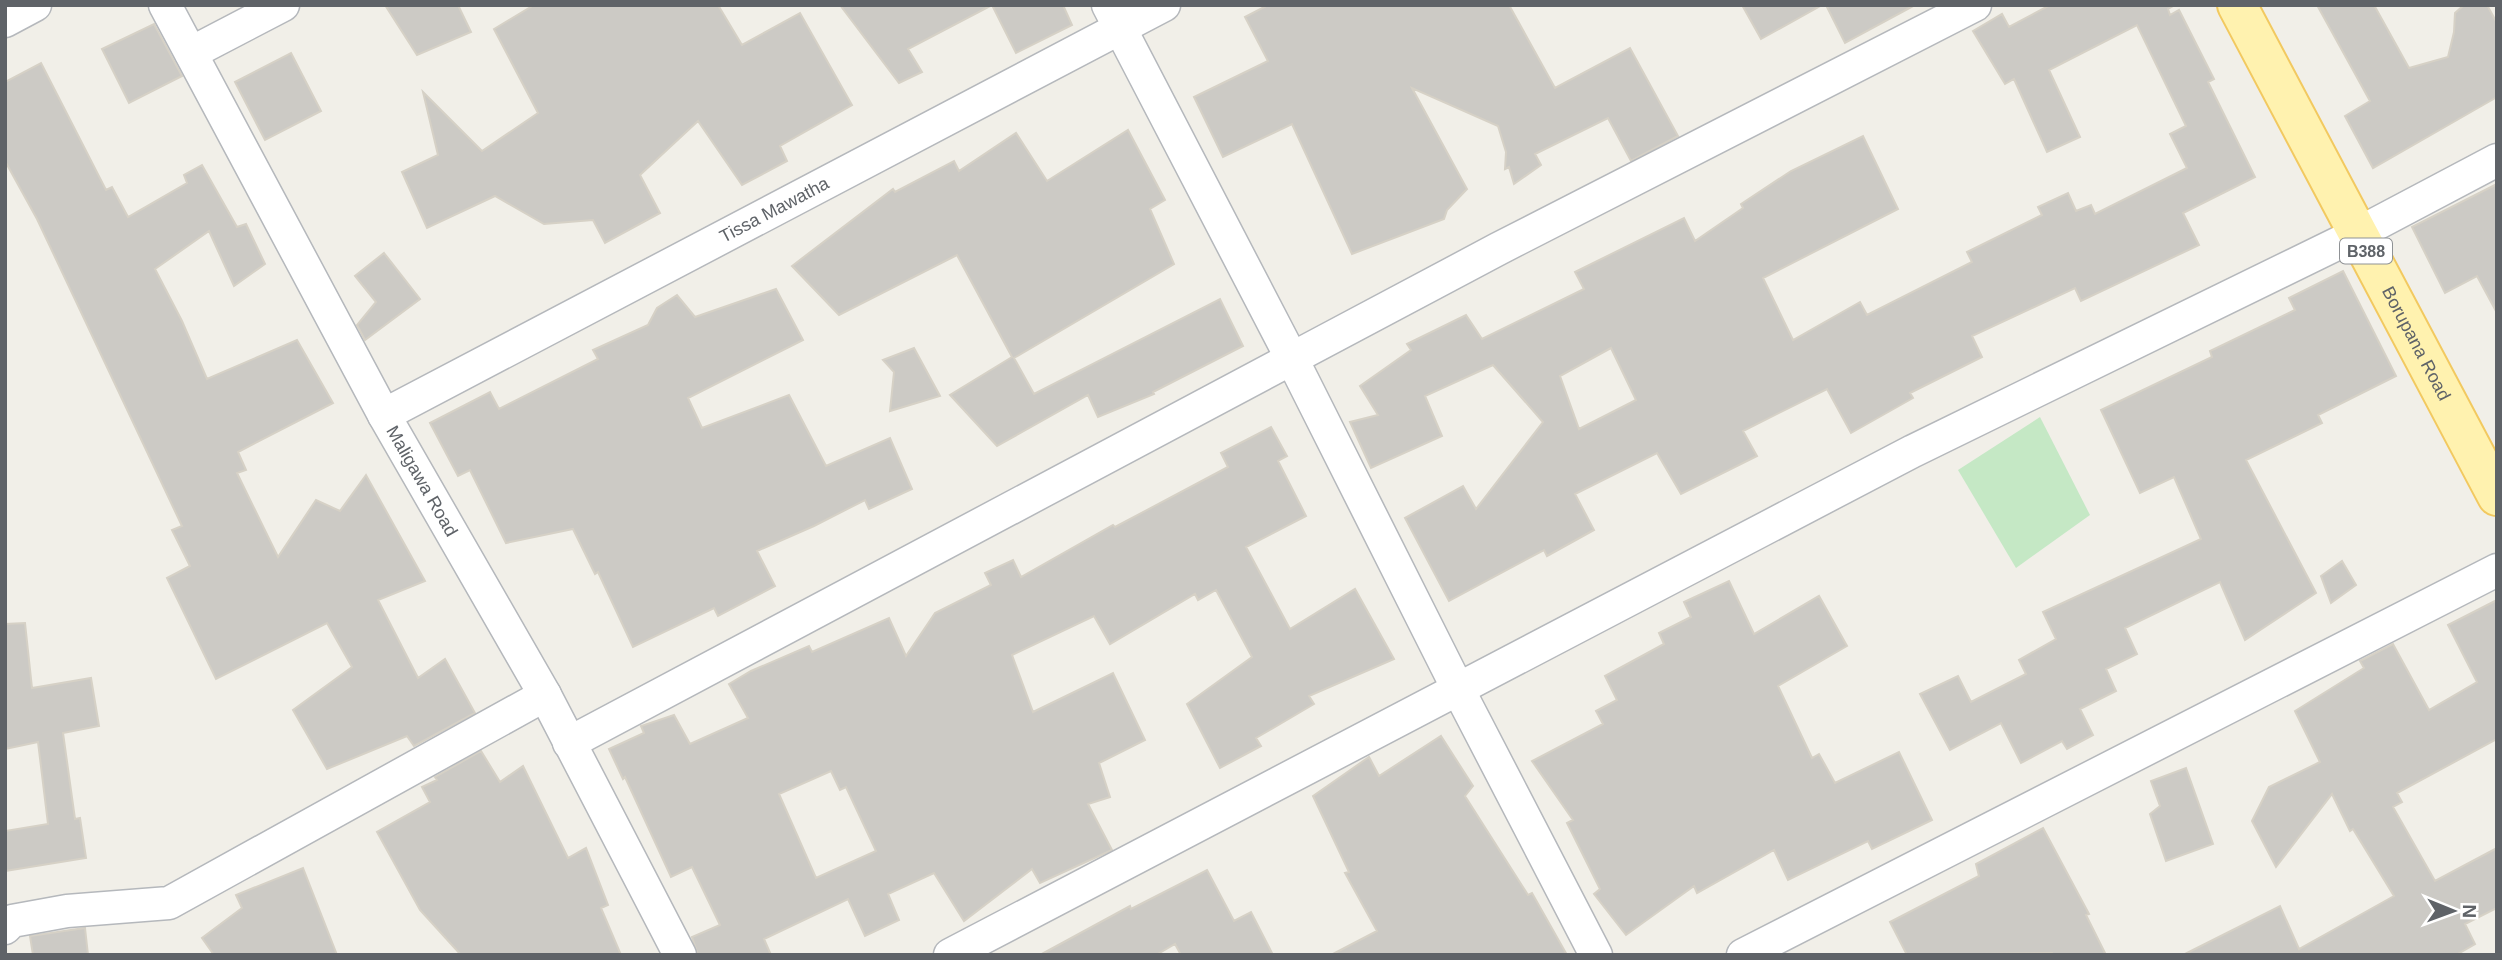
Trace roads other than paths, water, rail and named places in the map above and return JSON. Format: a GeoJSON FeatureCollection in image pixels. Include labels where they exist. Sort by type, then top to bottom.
{"type":"FeatureCollection","features":[{"type":"Feature","properties":{"kind":"main road","name":"Borupana Road"},"geometry":{"type":"LineString","coordinates":[[2237,5],[2497,496]]}},
{"type":"Feature","properties":{"kind":"street"},"geometry":{"type":"LineString","coordinates":[[5,21],[35,5]]}},
{"type":"Feature","properties":{"kind":"street","name":"Maligawa Road"},"geometry":{"type":"LineString","coordinates":[[165,5],[384,415],[545,695],[680,955]]}},
{"type":"Feature","properties":{"kind":"street"},"geometry":{"type":"LineString","coordinates":[[191,53],[283,5]]}},
{"type":"Feature","properties":{"kind":"street","name":"Tissa Mawatha"},"geometry":{"type":"LineString","coordinates":[[384,415],[1114,16],[1164,5]]}},
{"type":"Feature","properties":{"kind":"street"},"geometry":{"type":"LineString","coordinates":[[569,743],[1498,249],[1975,5]]}},
{"type":"Feature","properties":{"kind":"street"},"geometry":{"type":"LineString","coordinates":[[1114,16],[1596,955]]}},
{"type":"Feature","properties":{"kind":"street"},"geometry":{"type":"LineString","coordinates":[[950,955],[1913,451],[2357,234],[2497,160]]}},
{"type":"Feature","properties":{"kind":"street"},"geometry":{"type":"LineString","coordinates":[[1743,955],[2497,570]]}},
{"type":"Feature","properties":{"kind":"street"},"geometry":{"type":"LineString","coordinates":[[5,928],[12,921],[67,911],[169,904],[545,695]]}}]}
